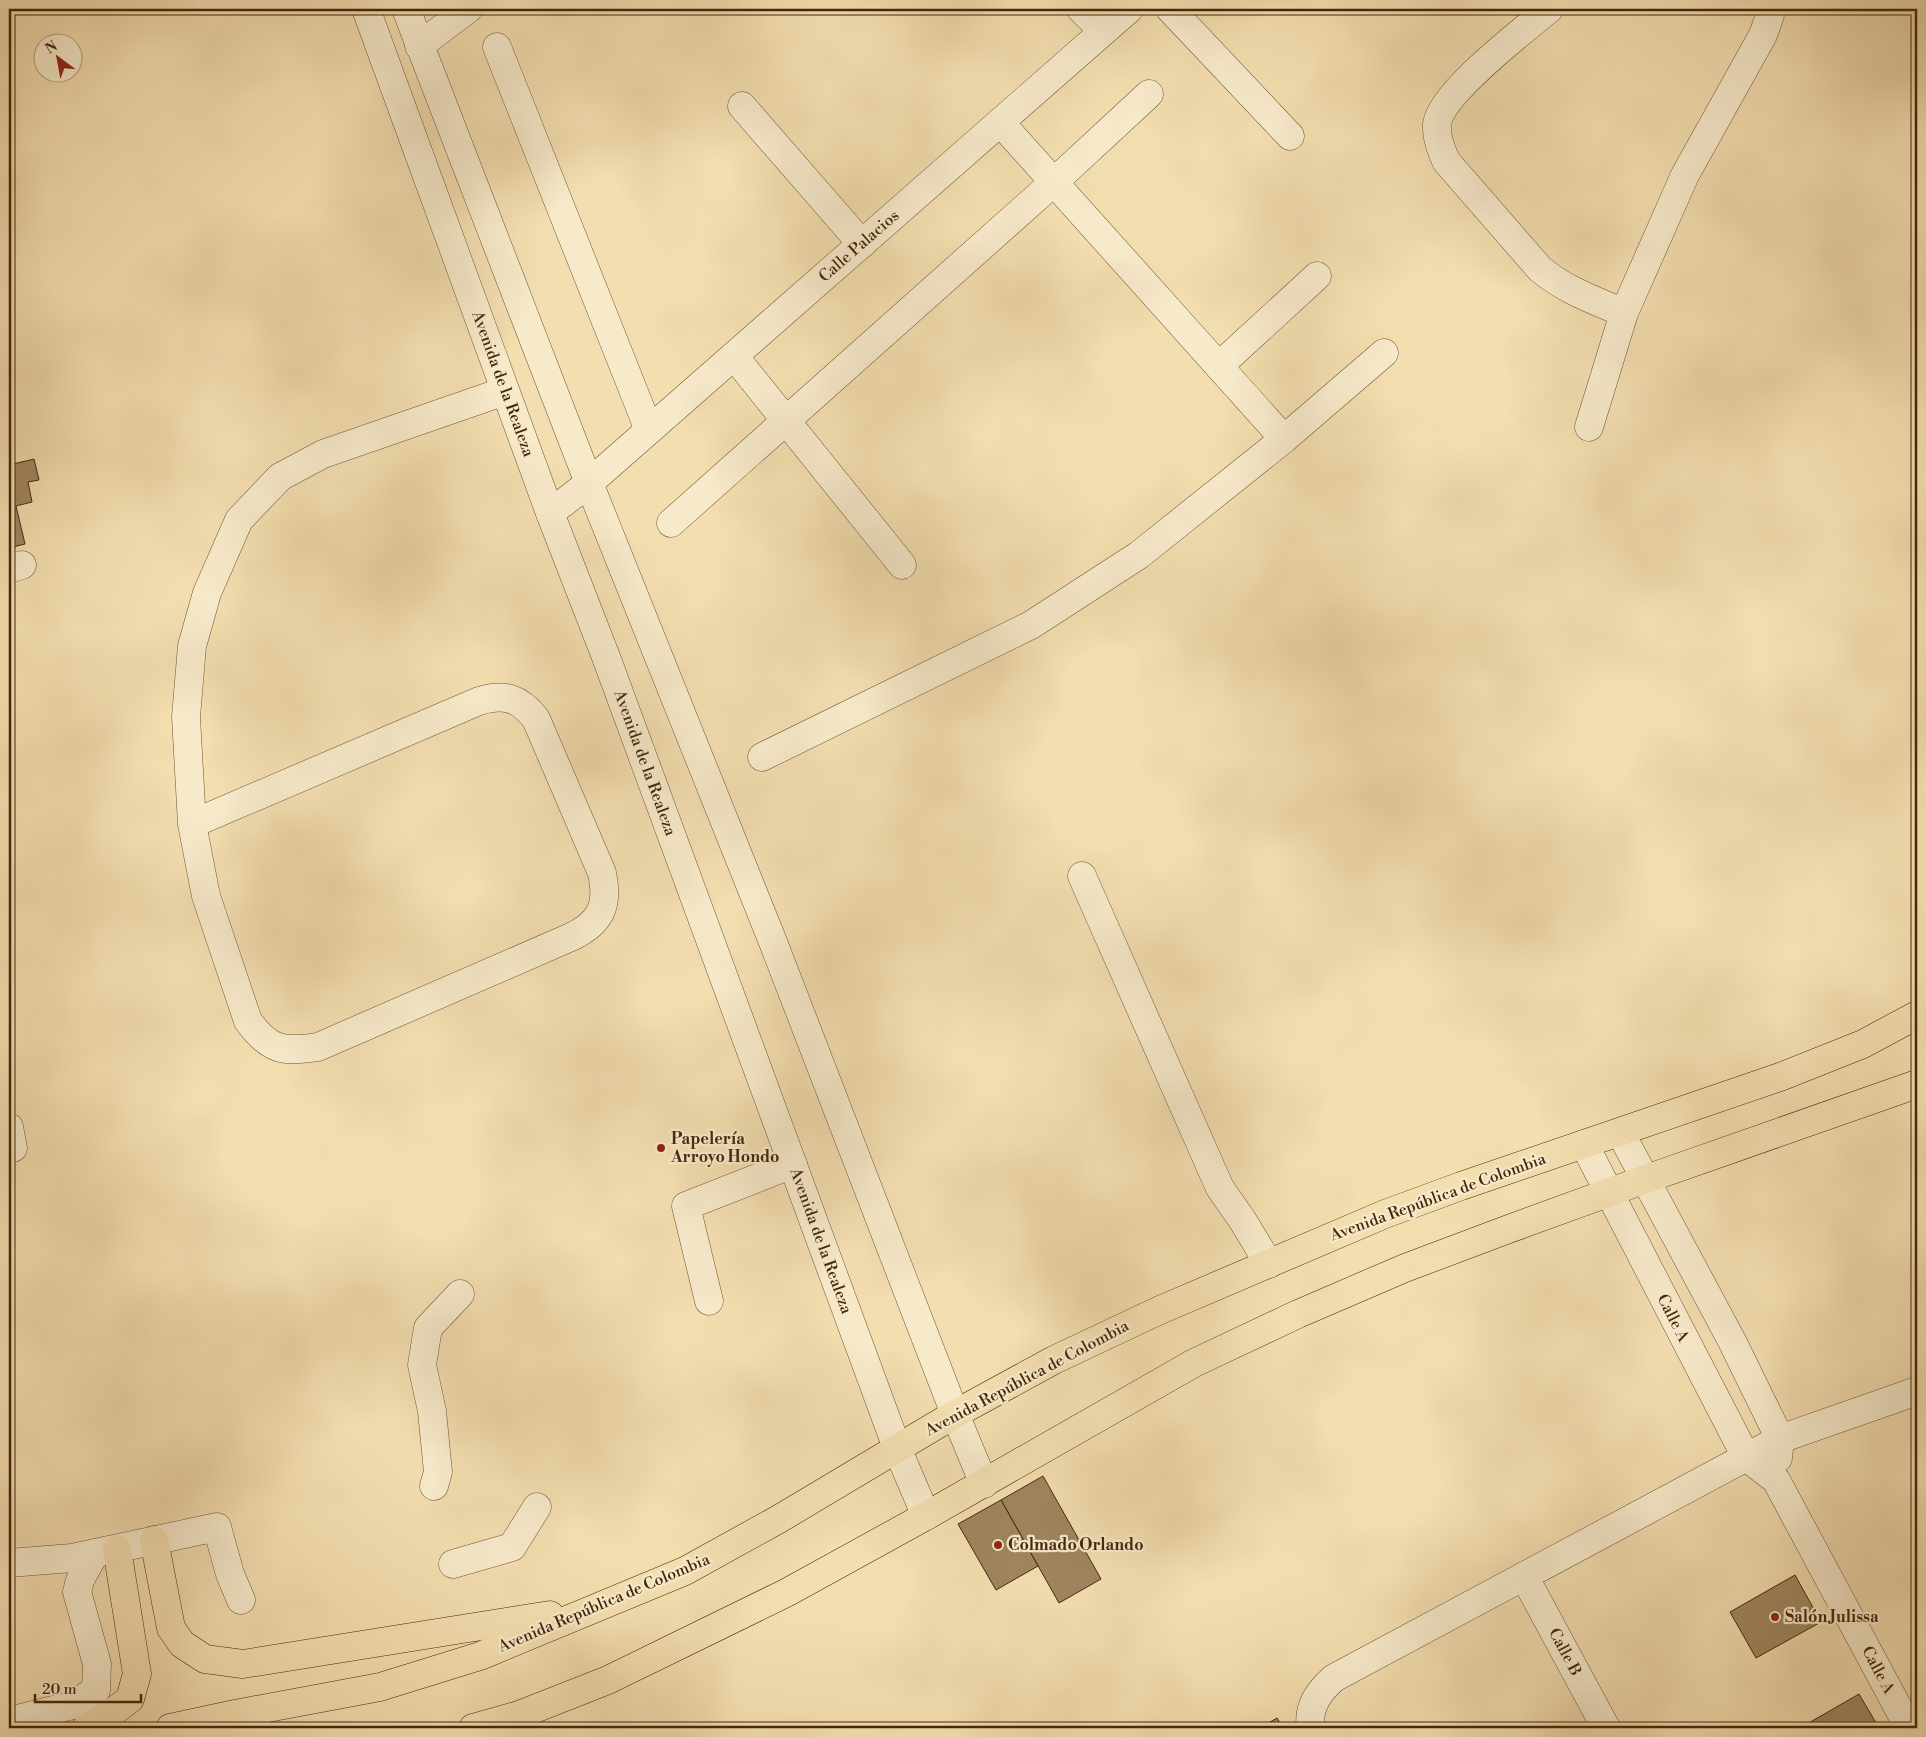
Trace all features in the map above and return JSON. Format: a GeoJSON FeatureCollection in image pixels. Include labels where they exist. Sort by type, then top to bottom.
{"type":"FeatureCollection","features":[{"type":"Feature","properties":{"kind":"main road","name":"Avenida República de Colombia"},"geometry":{"type":"LineString","coordinates":[[170,1728],[380,1687],[480,1656],[685,1571],[779,1519],[955,1414],[1054,1360],[1160,1310],[1385,1214],[1789,1073],[1863,1044],[1917,1015]]}},
{"type":"Feature","properties":{"kind":"main road"},"geometry":{"type":"LineString","coordinates":[[473,1728],[519,1715],[608,1680],[786,1593],[984,1484],[1194,1363],[1298,1314],[1405,1268],[1608,1192],[1917,1084]]}},
{"type":"Feature","properties":{"kind":"main road"},"geometry":{"type":"LineString","coordinates":[[154,1540],[171,1628],[182,1644],[205,1659],[243,1664],[596,1608]]}},
{"type":"Feature","properties":{"kind":"main road"},"geometry":{"type":"LineString","coordinates":[[86,1728],[106,1718],[130,1699],[138,1674],[106,1551]]}},
{"type":"Feature","properties":{"kind":"street","name":"Avenida de la Realeza"},"geometry":{"type":"LineString","coordinates":[[366,9],[550,513],[609,666],[897,1448],[926,1516]]}},
{"type":"Feature","properties":{"kind":"street"},"geometry":{"type":"LineString","coordinates":[[406,9],[589,483],[773,942],[955,1414],[984,1484]]}},
{"type":"Feature","properties":{"kind":"street"},"geometry":{"type":"LineString","coordinates":[[419,46],[468,9]]}},
{"type":"Feature","properties":{"kind":"street"},"geometry":{"type":"LineString","coordinates":[[1081,9],[1103,31]]}},
{"type":"Feature","properties":{"kind":"street","name":"Calle Palacios"},"geometry":{"type":"LineString","coordinates":[[550,513],[589,483],[1129,9]]}},
{"type":"Feature","properties":{"kind":"street"},"geometry":{"type":"LineString","coordinates":[[1170,9],[1290,136]]}},
{"type":"Feature","properties":{"kind":"street"},"geometry":{"type":"LineString","coordinates":[[1549,9],[1460,86],[1444,105],[1437,123],[1438,141],[1446,161],[1540,269],[1570,290],[1624,313]]}},
{"type":"Feature","properties":{"kind":"street"},"geometry":{"type":"LineString","coordinates":[[1588,427],[1624,313],[1685,174],[1763,35],[1770,15],[1770,9]]}},
{"type":"Feature","properties":{"kind":"street"},"geometry":{"type":"LineString","coordinates":[[498,47],[649,430]]}},
{"type":"Feature","properties":{"kind":"street"},"geometry":{"type":"LineString","coordinates":[[671,523],[1054,182],[1149,94]]}},
{"type":"Feature","properties":{"kind":"street"},"geometry":{"type":"LineString","coordinates":[[742,106],[862,244]]}},
{"type":"Feature","properties":{"kind":"street"},"geometry":{"type":"LineString","coordinates":[[1000,122],[1284,439]]}},
{"type":"Feature","properties":{"kind":"street"},"geometry":{"type":"LineString","coordinates":[[1219,366],[1318,276]]}},
{"type":"Feature","properties":{"kind":"street"},"geometry":{"type":"LineString","coordinates":[[762,757],[1030,625],[1139,555],[1284,439],[1384,353]]}},
{"type":"Feature","properties":{"kind":"street"},"geometry":{"type":"LineString","coordinates":[[734,356],[902,565]]}},
{"type":"Feature","properties":{"kind":"street"},"geometry":{"type":"LineString","coordinates":[[192,824],[478,701],[491,697],[505,697],[518,701],[536,719],[602,873],[605,888],[604,904],[597,919],[586,930],[327,1044],[294,1050],[275,1047],[259,1036],[248,1021],[206,896],[192,824],[186,717],[192,646],[207,593],[239,520],[280,477],[323,454],[505,391]]}},
{"type":"Feature","properties":{"kind":"street"},"geometry":{"type":"LineString","coordinates":[[1082,876],[1220,1188],[1269,1264]]}},
{"type":"Feature","properties":{"kind":"street"},"geometry":{"type":"LineString","coordinates":[[1620,1132],[1732,1341],[1780,1439],[1776,1480]]}},
{"type":"Feature","properties":{"kind":"street","name":"Calle A"},"geometry":{"type":"LineString","coordinates":[[1584,1144],[1746,1456],[1776,1480],[1909,1728]]}},
{"type":"Feature","properties":{"kind":"street"},"geometry":{"type":"LineString","coordinates":[[709,1301],[686,1206],[793,1164]]}},
{"type":"Feature","properties":{"kind":"street"},"geometry":{"type":"LineString","coordinates":[[434,1486],[438,1472],[432,1411],[422,1365],[428,1328],[460,1294]]}},
{"type":"Feature","properties":{"kind":"street"},"geometry":{"type":"LineString","coordinates":[[1312,1717],[1321,1690],[1334,1678],[1780,1439],[1917,1391]]}},
{"type":"Feature","properties":{"kind":"street"},"geometry":{"type":"LineString","coordinates":[[453,1564],[512,1547],[537,1507]]}},
{"type":"Feature","properties":{"kind":"street"},"geometry":{"type":"LineString","coordinates":[[9,1563],[72,1558],[217,1527],[230,1574],[241,1600]]}},
{"type":"Feature","properties":{"kind":"street"},"geometry":{"type":"LineString","coordinates":[[9,1721],[74,1705],[96,1690],[97,1664],[77,1592],[80,1580],[106,1551]]}},
{"type":"Feature","properties":{"kind":"street","name":"Calle B"},"geometry":{"type":"LineString","coordinates":[[1524,1576],[1606,1728]]}},
{"type":"Feature","properties":{"kind":"building"},"geometry":{"type":"Polygon","coordinates":[[[34,459],[39,480],[28,482],[32,502],[16,506],[25,544],[9,548],[9,465],[34,459]]]}},
{"type":"Feature","properties":{"kind":"building"},"geometry":{"type":"Polygon","coordinates":[[[1043,1476],[1101,1579],[1059,1603],[1001,1500],[1043,1476]]]}},
{"type":"Feature","properties":{"kind":"building","name":"Colmado Orlando"},"geometry":{"type":"Polygon","coordinates":[[[1001,1500],[1038,1566],[996,1590],[958,1524],[1001,1500]]]}},
{"type":"Feature","properties":{"kind":"building","name":"Salón Julissa"},"geometry":{"type":"Polygon","coordinates":[[[1795,1575],[1821,1622],[1756,1658],[1730,1612],[1795,1575]]]}},
{"type":"Feature","properties":{"kind":"building"},"geometry":{"type":"Polygon","coordinates":[[[1859,1694],[1879,1728],[1800,1728],[1859,1694]]]}},
{"type":"Feature","properties":{"kind":"building"},"geometry":{"type":"Polygon","coordinates":[[[1277,1718],[1283,1728],[1260,1728],[1277,1718]]]}},
{"type":"Feature","properties":{"kind":"place","name":"Papelería Arroyo Hondo"},"geometry":{"type":"Point","coordinates":[661,1148]}},
{"type":"Feature","properties":{"kind":"place","name":"Colmado Orlando"},"geometry":{"type":"Point","coordinates":[998,1545]}},
{"type":"Feature","properties":{"kind":"place","name":"Salón Julissa"},"geometry":{"type":"Point","coordinates":[1775,1617]}}]}
